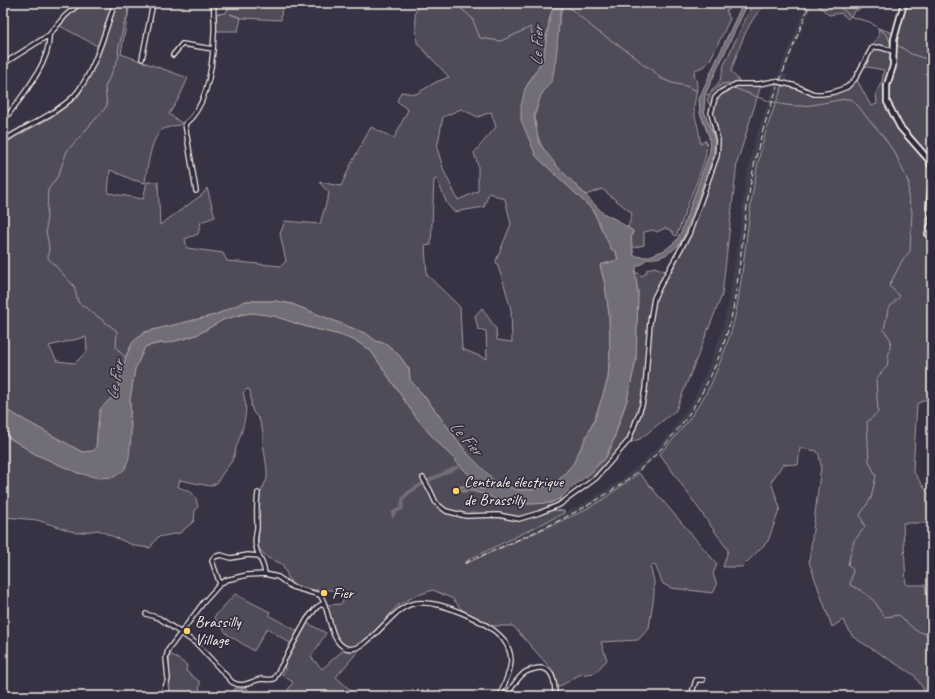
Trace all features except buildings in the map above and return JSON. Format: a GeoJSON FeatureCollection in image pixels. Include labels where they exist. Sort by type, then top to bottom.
{"type":"FeatureCollection","features":[{"type":"Feature","properties":{"kind":"street"},"geometry":{"type":"LineString","coordinates":[[4,58],[5,63],[49,35],[65,16],[80,3]]}},
{"type":"Feature","properties":{"kind":"street"},"geometry":{"type":"LineString","coordinates":[[3,141],[57,109],[72,98],[79,90],[95,58],[115,3]]}},
{"type":"Feature","properties":{"kind":"street"},"geometry":{"type":"LineString","coordinates":[[142,59],[153,3]]}},
{"type":"Feature","properties":{"kind":"street"},"geometry":{"type":"LineString","coordinates":[[196,191],[185,124],[195,113],[201,102],[208,81],[215,32],[214,3]]}},
{"type":"Feature","properties":{"kind":"street"},"geometry":{"type":"LineString","coordinates":[[904,3],[896,31],[893,51],[893,66],[887,88],[888,105],[900,127],[928,159],[932,167]]}},
{"type":"Feature","properties":{"kind":"street"},"geometry":{"type":"LineString","coordinates":[[3,119],[8,115],[41,67],[50,42],[49,35]]}},
{"type":"Feature","properties":{"kind":"street"},"geometry":{"type":"LineString","coordinates":[[173,55],[182,44],[213,49]]}},
{"type":"Feature","properties":{"kind":"street"},"geometry":{"type":"LineString","coordinates":[[425,481],[436,503],[446,511],[466,516],[498,515],[519,519],[559,505],[596,478],[629,440],[640,411],[645,389],[650,322],[654,298],[689,234],[717,156],[718,140],[712,112],[715,98],[721,92],[736,84],[759,84],[775,81],[796,86],[816,94],[834,92],[847,87],[855,79],[872,48],[879,46],[893,51]]}},
{"type":"Feature","properties":{"kind":"street"},"geometry":{"type":"LineString","coordinates":[[932,178],[930,208],[932,219]]}},
{"type":"Feature","properties":{"kind":"street"},"geometry":{"type":"LineString","coordinates":[[932,222],[928,234],[932,239]]}},
{"type":"Feature","properties":{"kind":"street"},"geometry":{"type":"LineString","coordinates":[[258,493],[256,506],[257,528],[255,543],[264,565],[265,574]]}},
{"type":"Feature","properties":{"kind":"street"},"geometry":{"type":"LineString","coordinates":[[220,584],[212,561],[214,557],[221,555],[231,558],[248,555],[260,556]]}},
{"type":"Feature","properties":{"kind":"street"},"geometry":{"type":"LineString","coordinates":[[162,696],[168,677],[166,652],[180,632],[220,584],[226,580],[246,575],[265,574],[278,577],[295,588],[321,596],[335,637],[341,645],[350,648],[363,645],[405,606],[423,603],[459,611],[497,633],[509,650],[511,658],[510,669],[500,696]]}},
{"type":"Feature","properties":{"kind":"street"},"geometry":{"type":"LineString","coordinates":[[146,614],[156,617],[180,632],[202,648],[236,684],[245,685],[260,679],[273,680],[307,619],[317,607],[324,602]]}},
{"type":"Feature","properties":{"kind":"street"},"geometry":{"type":"LineString","coordinates":[[506,696],[524,673],[542,667],[548,670],[551,674],[554,682],[555,694]]}},
{"type":"Feature","properties":{"kind":"street"},"geometry":{"type":"LineString","coordinates":[[691,696],[696,680],[702,680]]}},
{"type":"Feature","properties":{"kind":"street"},"geometry":{"type":"LineString","coordinates":[[166,685],[167,696]]}},
{"type":"Feature","properties":{"kind":"shaded area"},"geometry":{"type":"Polygon","coordinates":[[[85,3],[130,3],[121,54],[188,78],[179,98],[169,114],[183,124],[165,128],[158,134],[152,146],[145,183],[133,180],[110,170],[108,193],[143,199],[147,182],[158,182],[160,225],[203,194],[207,188],[215,217],[201,222],[198,234],[185,239],[187,248],[223,253],[227,261],[281,266],[286,261],[280,234],[285,221],[320,224],[329,193],[319,182],[341,186],[371,127],[394,138],[408,110],[397,101],[401,92],[416,94],[436,82],[449,77],[417,43],[415,13],[420,3],[555,3],[550,16],[543,59],[525,89],[536,156],[593,210],[602,230],[616,252],[618,260],[600,265],[605,285],[609,314],[610,349],[608,378],[594,421],[573,464],[559,480],[545,487],[532,490],[517,490],[496,482],[468,454],[425,397],[410,380],[409,369],[399,355],[387,344],[376,341],[367,334],[292,304],[276,301],[246,301],[215,315],[145,332],[133,342],[126,356],[118,387],[114,395],[101,408],[99,414],[96,448],[93,451],[82,452],[3,408],[3,145],[55,115],[78,97],[85,84],[101,48],[60,26],[72,12],[85,3]],[[461,109],[443,117],[437,148],[444,171],[458,200],[478,191],[478,165],[474,153],[496,127],[491,112],[478,117],[461,109]],[[437,179],[434,180],[431,245],[425,246],[427,275],[460,307],[462,349],[487,359],[486,331],[478,329],[475,316],[482,308],[496,329],[497,340],[512,342],[511,310],[496,261],[511,224],[505,199],[489,193],[484,207],[454,212],[447,204],[437,179]],[[86,337],[49,346],[57,361],[75,363],[87,351],[86,337]]]}},
{"type":"Feature","properties":{"kind":"shaded area"},"geometry":{"type":"Polygon","coordinates":[[[230,3],[282,3],[281,20],[242,18],[230,14],[241,18],[238,31],[216,31],[215,14],[226,13],[230,3]]]}},
{"type":"Feature","properties":{"kind":"shaded area","name":"Le Fier"},"geometry":{"type":"Polygon","coordinates":[[[555,3],[565,3],[560,12],[556,59],[552,80],[541,95],[534,117],[539,143],[556,165],[603,213],[633,231],[631,239],[634,256],[647,257],[665,250],[676,241],[681,232],[710,151],[709,137],[700,113],[699,99],[743,3],[748,3],[705,95],[704,111],[714,137],[714,154],[684,236],[679,244],[669,253],[661,257],[647,259],[637,266],[635,273],[638,292],[636,360],[627,400],[614,439],[605,459],[561,498],[550,503],[529,504],[495,500],[490,496],[472,491],[462,492],[459,487],[466,486],[481,489],[487,488],[477,483],[431,435],[415,416],[371,351],[356,341],[340,335],[307,327],[274,316],[253,313],[242,314],[223,320],[196,335],[168,343],[159,343],[145,347],[135,369],[130,399],[131,436],[129,457],[125,469],[114,477],[99,478],[78,473],[35,454],[3,434],[3,408],[82,452],[93,451],[96,448],[99,414],[101,408],[114,395],[118,387],[126,356],[133,342],[145,332],[215,315],[246,301],[276,301],[292,304],[367,334],[376,341],[386,344],[399,355],[409,369],[410,380],[425,397],[468,454],[496,482],[517,490],[532,490],[545,487],[559,480],[573,464],[594,421],[608,378],[610,349],[609,314],[605,285],[600,265],[618,260],[616,252],[611,249],[593,210],[536,156],[521,120],[521,106],[525,89],[543,59],[550,16],[555,3]]]}},
{"type":"Feature","properties":{"kind":"shaded area"},"geometry":{"type":"Polygon","coordinates":[[[565,3],[735,3],[726,11],[730,19],[710,60],[705,66],[695,70],[694,75],[697,87],[694,112],[700,144],[706,141],[707,147],[700,174],[676,236],[672,231],[665,228],[657,232],[653,230],[644,232],[644,245],[632,248],[631,239],[633,231],[628,228],[632,213],[602,189],[586,195],[554,163],[545,151],[539,139],[536,126],[536,111],[541,95],[552,77],[558,26],[565,3]]]}},
{"type":"Feature","properties":{"kind":"shaded area"},"geometry":{"type":"Polygon","coordinates":[[[753,3],[768,3],[749,25],[731,71],[743,86],[761,85],[737,163],[722,295],[676,410],[640,439],[622,445],[590,480],[585,477],[605,459],[610,450],[627,400],[636,360],[638,292],[635,273],[642,276],[647,272],[646,270],[654,267],[671,273],[693,227],[718,158],[720,140],[713,113],[713,105],[709,104],[707,100],[712,89],[720,81],[724,65],[753,3]]]}},
{"type":"Feature","properties":{"kind":"shaded area"},"geometry":{"type":"Polygon","coordinates":[[[807,3],[813,3],[784,74],[788,75],[786,81],[777,78],[807,3]]]}},
{"type":"Feature","properties":{"kind":"shaded area"},"geometry":{"type":"Polygon","coordinates":[[[815,3],[874,3],[855,11],[848,19],[841,13],[829,15],[815,3]]]}},
{"type":"Feature","properties":{"kind":"shaded area"},"geometry":{"type":"Polygon","coordinates":[[[902,3],[932,3],[932,352],[928,398],[917,404],[913,471],[932,499],[931,523],[903,523],[906,585],[925,585],[928,606],[932,607],[932,696],[928,696],[914,675],[853,637],[843,620],[832,627],[809,562],[821,466],[817,451],[800,448],[798,465],[783,464],[771,482],[780,508],[768,541],[742,567],[723,567],[728,550],[660,454],[688,421],[706,394],[729,339],[736,312],[760,153],[783,85],[813,94],[830,95],[847,88],[857,80],[871,106],[877,104],[876,93],[882,81],[884,70],[862,66],[870,46],[879,36],[878,28],[893,33],[902,3]]]}},
{"type":"Feature","properties":{"kind":"shaded area"},"geometry":{"type":"Polygon","coordinates":[[[775,83],[783,85],[769,119],[758,161],[735,313],[725,350],[711,384],[697,408],[680,432],[660,454],[639,473],[602,500],[579,513],[465,564],[468,560],[588,501],[618,482],[645,460],[669,435],[692,402],[708,368],[721,333],[728,304],[740,229],[745,182],[755,138],[775,83]]]}},
{"type":"Feature","properties":{"kind":"shaded area"},"geometry":{"type":"Polygon","coordinates":[[[253,313],[274,316],[307,327],[340,335],[356,341],[371,351],[415,416],[431,435],[477,483],[487,488],[484,489],[466,485],[463,491],[472,491],[490,496],[495,500],[529,504],[550,503],[561,498],[553,510],[564,511],[564,513],[468,560],[465,564],[579,513],[602,500],[639,473],[717,564],[713,574],[717,585],[713,593],[671,588],[663,584],[655,565],[650,566],[654,581],[654,595],[649,628],[638,640],[601,642],[607,660],[595,673],[579,675],[557,688],[554,672],[513,626],[489,626],[462,610],[453,599],[433,590],[415,596],[397,606],[336,677],[357,696],[291,696],[288,690],[293,682],[282,675],[285,669],[284,665],[293,645],[267,628],[254,651],[227,634],[214,617],[235,594],[270,612],[270,616],[301,633],[307,623],[326,633],[311,657],[322,669],[348,646],[342,643],[336,635],[327,605],[341,604],[346,596],[337,590],[314,590],[292,585],[282,564],[268,558],[258,548],[259,526],[257,510],[259,496],[267,479],[267,469],[263,432],[259,419],[253,412],[251,406],[250,390],[247,389],[243,393],[246,407],[243,428],[232,460],[217,483],[210,486],[180,480],[178,487],[187,490],[194,495],[198,507],[195,511],[194,521],[180,533],[158,537],[150,548],[135,546],[98,530],[77,533],[37,520],[5,517],[3,514],[3,434],[35,454],[78,473],[131,436],[130,399],[135,369],[145,347],[190,337],[230,317],[253,313]]]}},
{"type":"Feature","properties":{"kind":"shaded area"},"geometry":{"type":"Polygon","coordinates":[[[169,653],[187,665],[186,671],[200,682],[199,696],[170,696],[169,653]]]}},
{"type":"Feature","properties":{"kind":"shaded area"},"geometry":{"type":"Polygon","coordinates":[[[236,688],[248,689],[248,696],[228,696],[236,688]]]}},
{"type":"Feature","properties":{"kind":"waterway"},"geometry":{"type":"LineString","coordinates":[[126,358],[116,348],[117,331],[78,302],[74,286],[48,258],[49,247],[46,231],[48,190],[58,176],[67,151],[107,106],[105,87],[119,57],[118,51],[124,24],[128,15],[127,3]]}},
{"type":"Feature","properties":{"kind":"waterway"},"geometry":{"type":"LineString","coordinates":[[457,3],[457,5],[472,18],[480,38],[501,41],[531,27],[532,35],[548,36]]}},
{"type":"Feature","properties":{"kind":"waterway"},"geometry":{"type":"LineString","coordinates":[[564,3],[597,31],[638,59],[642,64],[653,70],[660,78],[697,91]]}},
{"type":"Feature","properties":{"kind":"waterway"},"geometry":{"type":"LineString","coordinates":[[836,4],[852,17],[870,22],[887,35],[891,44]]}},
{"type":"Feature","properties":{"kind":"waterway"},"geometry":{"type":"LineString","coordinates":[[896,45],[911,54],[932,61]]}},
{"type":"Feature","properties":{"kind":"waterway"},"geometry":{"type":"LineString","coordinates":[[706,94],[708,95],[722,84],[729,83]]}},
{"type":"Feature","properties":{"kind":"waterway"},"geometry":{"type":"LineString","coordinates":[[734,88],[776,103],[793,106],[851,99],[881,133],[896,155],[909,184],[908,197],[912,211],[910,251],[903,259],[889,286],[900,296],[888,309],[884,330],[891,340],[887,366],[876,379],[878,412],[867,422],[869,461],[876,476],[871,498],[860,515],[865,527],[854,541],[848,564],[853,570],[850,585],[871,598],[885,617],[899,615],[915,630],[926,634],[932,639]]}},
{"type":"Feature","properties":{"kind":"waterway"},"geometry":{"type":"LineString","coordinates":[[393,516],[393,513],[402,508],[403,499],[412,490],[458,467]]}},
{"type":"Feature","properties":{"kind":"railway"},"geometry":{"type":"LineString","coordinates":[[465,563],[560,520],[607,494],[647,463],[678,429],[691,410],[714,370],[729,326],[734,304],[752,175],[761,137],[773,98],[810,3]]}},
{"type":"Feature","properties":{"kind":"place","name":"Centrale électrique de Brassilly"},"geometry":{"type":"Point","coordinates":[456,491]}},
{"type":"Feature","properties":{"kind":"place","name":"Fier"},"geometry":{"type":"Point","coordinates":[324,593]}},
{"type":"Feature","properties":{"kind":"place","name":"Brassilly Village"},"geometry":{"type":"Point","coordinates":[187,631]}}]}
